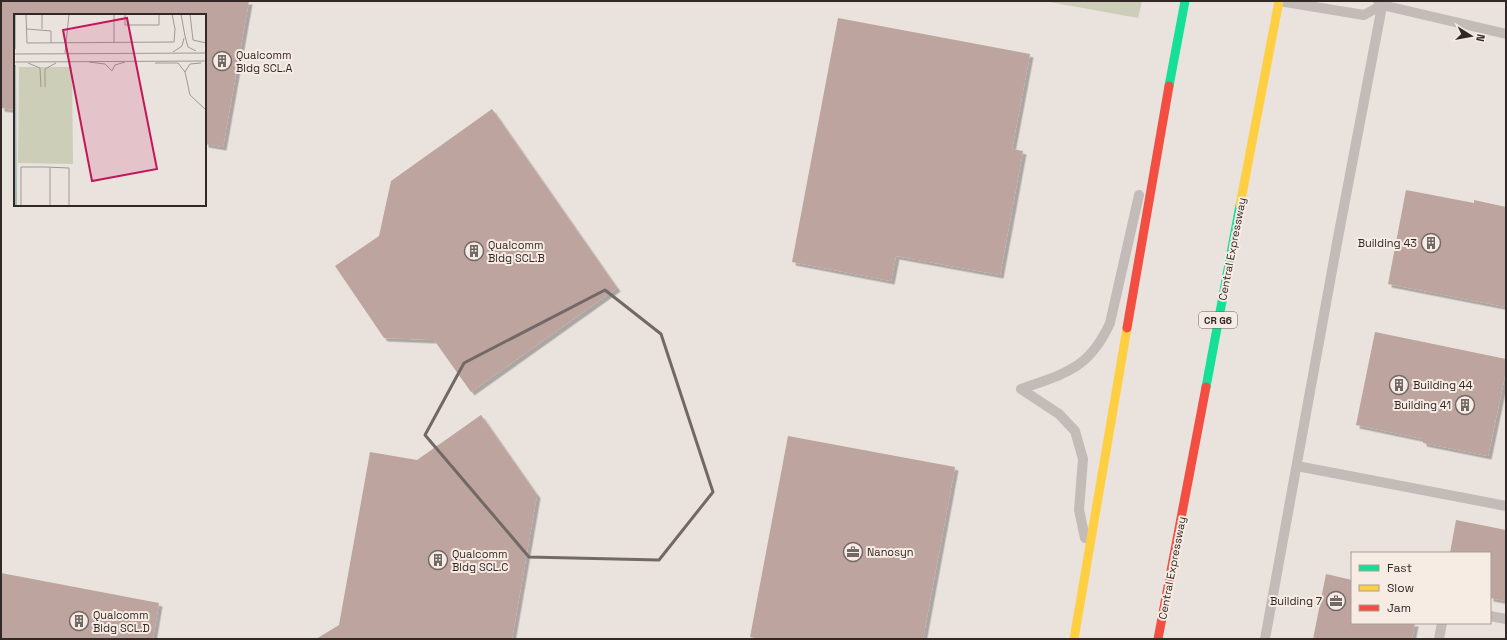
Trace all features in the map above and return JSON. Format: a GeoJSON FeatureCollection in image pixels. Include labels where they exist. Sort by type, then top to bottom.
{"type":"FeatureCollection","features":[{"type":"Feature","properties":{"kind":"highway"},"geometry":{"type":"LineString","coordinates":[[1074,639],[1151,185],[1185,1]]}},
{"type":"Feature","properties":{"kind":"highway","name":"Central Expressway"},"geometry":{"type":"LineString","coordinates":[[1158,639],[1279,1]]}},
{"type":"Feature","properties":{"kind":"lane"},"geometry":{"type":"LineString","coordinates":[[1279,1],[1364,15],[1381,2]]}},
{"type":"Feature","properties":{"kind":"lane"},"geometry":{"type":"LineString","coordinates":[[1381,2],[1506,34]]}},
{"type":"Feature","properties":{"kind":"lane"},"geometry":{"type":"LineString","coordinates":[[1265,639],[1381,2]]}},
{"type":"Feature","properties":{"kind":"lane"},"geometry":{"type":"LineString","coordinates":[[1088,552],[1079,510],[1083,459],[1075,431],[1059,414],[1021,389],[1062,374],[1080,365],[1104,337],[1110,323],[1140,189],[1142,186],[1151,185]]}},
{"type":"Feature","properties":{"kind":"lane"},"geometry":{"type":"LineString","coordinates":[[1297,466],[1506,506]]}},
{"type":"Feature","properties":{"kind":"lane"},"geometry":{"type":"LineString","coordinates":[[1491,616],[1506,619]]}},
{"type":"Feature","properties":{"kind":"lane"},"geometry":{"type":"LineString","coordinates":[[1439,639],[1442,624]]}},
{"type":"Feature","properties":{"kind":"highlighted area"},"geometry":{"type":"Polygon","coordinates":[[[605,290],[661,334],[713,492],[659,560],[529,557],[425,435],[464,363],[605,290]]]}},
{"type":"Feature","properties":{"kind":"green space"},"geometry":{"type":"Polygon","coordinates":[[[1044,1],[1142,1],[1138,18],[1044,1]]]}},
{"type":"Feature","properties":{"kind":"building","name":"Qualcomm Bldg SCL.A"},"geometry":{"type":"Polygon","coordinates":[[[1,1],[249,1],[223,147],[206,144],[206,14],[14,14],[14,110],[1,108],[1,1]]]}},
{"type":"Feature","properties":{"kind":"building"},"geometry":{"type":"Polygon","coordinates":[[[838,18],[1030,54],[1012,149],[1023,151],[1000,275],[896,256],[891,281],[792,262],[838,18]]]}},
{"type":"Feature","properties":{"kind":"building","name":"Qualcomm Bldg SCL.B"},"geometry":{"type":"Polygon","coordinates":[[[492,109],[617,288],[471,392],[434,340],[384,338],[335,266],[379,236],[391,181],[492,109]]]}},
{"type":"Feature","properties":{"kind":"building","name":"Building 43"},"geometry":{"type":"Polygon","coordinates":[[[1406,190],[1474,203],[1474,200],[1506,207],[1506,307],[1388,284],[1406,190]]]}},
{"type":"Feature","properties":{"kind":"building"},"geometry":{"type":"Polygon","coordinates":[[[1375,332],[1506,359],[1506,371],[1488,456],[1423,443],[1423,439],[1356,425],[1375,332]]]}},
{"type":"Feature","properties":{"kind":"building","name":"Qualcomm Bldg SCL.C"},"geometry":{"type":"Polygon","coordinates":[[[481,415],[537,495],[512,639],[316,639],[339,625],[370,452],[417,460],[481,415]]]}},
{"type":"Feature","properties":{"kind":"building","name":"Nanosyn"},"geometry":{"type":"Polygon","coordinates":[[[788,436],[955,467],[923,639],[759,639],[750,637],[788,436]]]}},
{"type":"Feature","properties":{"kind":"building"},"geometry":{"type":"Polygon","coordinates":[[[1456,520],[1506,530],[1506,601],[1491,598],[1491,552],[1450,552],[1456,520]]]}},
{"type":"Feature","properties":{"kind":"building","name":"Qualcomm Bldg SCL.D"},"geometry":{"type":"Polygon","coordinates":[[[1,573],[159,603],[153,639],[1,639],[1,573]]]}},
{"type":"Feature","properties":{"kind":"building","name":"Building 7"},"geometry":{"type":"Polygon","coordinates":[[[1326,574],[1351,580],[1351,624],[1415,624],[1412,639],[1313,639],[1326,574]]]}},
{"type":"Feature","properties":{"kind":"traffic: fast"},"geometry":{"type":"LineString","coordinates":[[1169,86],[1185,1]]}},
{"type":"Feature","properties":{"kind":"traffic: fast"},"geometry":{"type":"LineString","coordinates":[[1206,387],[1240,205]]}},
{"type":"Feature","properties":{"kind":"traffic: slow"},"geometry":{"type":"LineString","coordinates":[[1240,205],[1279,1]]}},
{"type":"Feature","properties":{"kind":"traffic: slow"},"geometry":{"type":"LineString","coordinates":[[1074,639],[1127,328]]}},
{"type":"Feature","properties":{"kind":"traffic: jam"},"geometry":{"type":"LineString","coordinates":[[1127,328],[1169,86]]}},
{"type":"Feature","properties":{"kind":"traffic: jam"},"geometry":{"type":"LineString","coordinates":[[1158,639],[1206,387]]}},
{"type":"Feature","properties":{"kind":"place","name":"Qualcomm Bldg SCL.A"},"geometry":{"type":"Point","coordinates":[222,61]}},
{"type":"Feature","properties":{"kind":"place","name":"Building 43"},"geometry":{"type":"Point","coordinates":[1431,243]}},
{"type":"Feature","properties":{"kind":"place","name":"Qualcomm Bldg SCL.B"},"geometry":{"type":"Point","coordinates":[474,251]}},
{"type":"Feature","properties":{"kind":"place","name":"Building 44"},"geometry":{"type":"Point","coordinates":[1399,385]}},
{"type":"Feature","properties":{"kind":"place","name":"Building 41"},"geometry":{"type":"Point","coordinates":[1465,405]}},
{"type":"Feature","properties":{"kind":"place","name":"Nanosyn"},"geometry":{"type":"Point","coordinates":[853,552]}},
{"type":"Feature","properties":{"kind":"place","name":"Qualcomm Bldg SCL.C"},"geometry":{"type":"Point","coordinates":[438,560]}},
{"type":"Feature","properties":{"kind":"place","name":"Building 7"},"geometry":{"type":"Point","coordinates":[1336,601]}},
{"type":"Feature","properties":{"kind":"place","name":"Qualcomm Bldg SCL.D"},"geometry":{"type":"Point","coordinates":[79,621]}}]}
